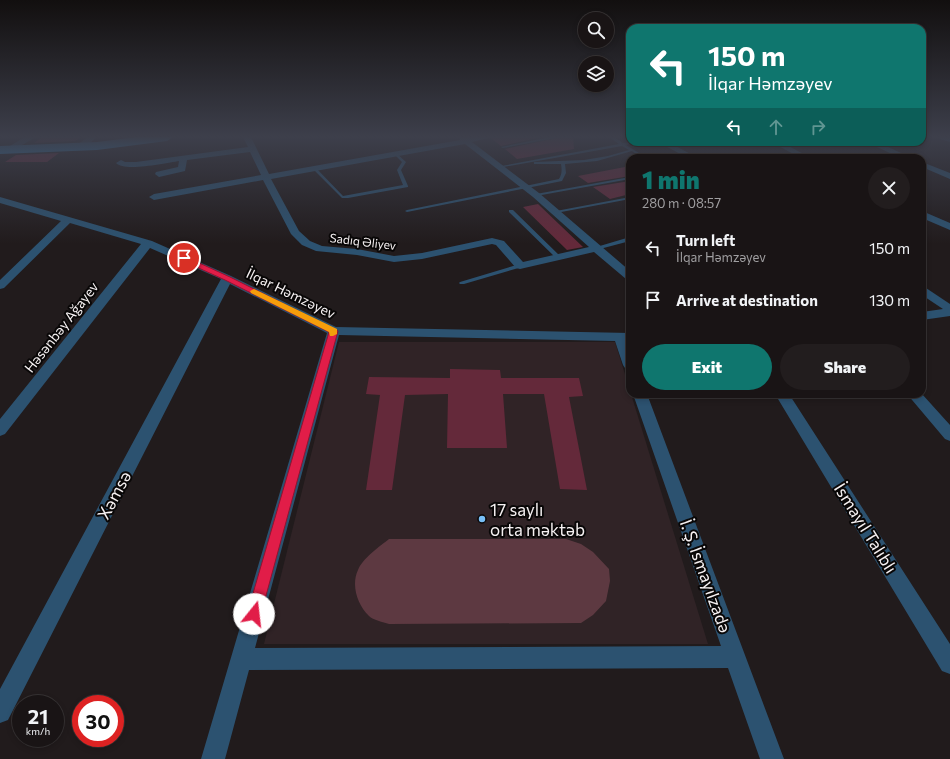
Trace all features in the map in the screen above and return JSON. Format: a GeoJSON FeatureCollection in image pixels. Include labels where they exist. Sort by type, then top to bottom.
{"type":"FeatureCollection","features":[{"type":"Feature","properties":{"kind":"street"},"geometry":{"type":"LineString","coordinates":[[159,174],[166,172]]}},
{"type":"Feature","properties":{"kind":"street","name":"Sadıq Əliyev"},"geometry":{"type":"LineString","coordinates":[[263,172],[295,232],[306,243],[320,249],[357,252],[394,259],[422,256],[492,241],[500,243],[520,266]]}},
{"type":"Feature","properties":{"kind":"street"},"geometry":{"type":"LineString","coordinates":[[154,197],[296,172]]}},
{"type":"Feature","properties":{"kind":"street"},"geometry":{"type":"LineString","coordinates":[[505,172],[536,195],[626,274]]}},
{"type":"Feature","properties":{"kind":"street","name":"İlqar Həmzəyev"},"geometry":{"type":"LineString","coordinates":[[1,201],[148,243],[227,278],[334,331],[625,337]]}},
{"type":"Feature","properties":{"kind":"street"},"geometry":{"type":"LineString","coordinates":[[926,216],[950,227]]}},
{"type":"Feature","properties":{"kind":"street"},"geometry":{"type":"LineString","coordinates":[[939,222],[950,219]]}},
{"type":"Feature","properties":{"kind":"street"},"geometry":{"type":"LineString","coordinates":[[0,286],[67,221]]}},
{"type":"Feature","properties":{"kind":"street","name":"Həsənbəy Ağayev"},"geometry":{"type":"LineString","coordinates":[[0,430],[148,243]]}},
{"type":"Feature","properties":{"kind":"street"},"geometry":{"type":"LineString","coordinates":[[520,266],[596,248]]}},
{"type":"Feature","properties":{"kind":"street","name":"Xəmsə"},"geometry":{"type":"LineString","coordinates":[[0,712],[227,278]]}},
{"type":"Feature","properties":{"kind":"street"},"geometry":{"type":"LineString","coordinates":[[926,293],[950,309]]}},
{"type":"Feature","properties":{"kind":"street"},"geometry":{"type":"LineString","coordinates":[[926,315],[950,312]]}},
{"type":"Feature","properties":{"kind":"street"},"geometry":{"type":"LineString","coordinates":[[213,759],[334,331]]}},
{"type":"Feature","properties":{"kind":"street","name":"İ. Ş. İsmayılzadə"},"geometry":{"type":"LineString","coordinates":[[641,398],[772,759]]}},
{"type":"Feature","properties":{"kind":"street","name":"İsmayıl Talıblı"},"geometry":{"type":"LineString","coordinates":[[784,398],[950,663]]}},
{"type":"Feature","properties":{"kind":"street"},"geometry":{"type":"LineString","coordinates":[[918,398],[950,435]]}},
{"type":"Feature","properties":{"kind":"street"},"geometry":{"type":"LineString","coordinates":[[241,659],[735,657]]}},
{"type":"Feature","properties":{"kind":"lane"},"geometry":{"type":"LineString","coordinates":[[318,172],[342,197],[406,186],[400,172]]}},
{"type":"Feature","properties":{"kind":"lane"},"geometry":{"type":"LineString","coordinates":[[407,211],[560,180],[564,176],[565,172]]}},
{"type":"Feature","properties":{"kind":"lane"},"geometry":{"type":"LineString","coordinates":[[536,195],[626,179]]}},
{"type":"Feature","properties":{"kind":"lane"},"geometry":{"type":"LineString","coordinates":[[556,212],[626,199]]}},
{"type":"Feature","properties":{"kind":"lane"},"geometry":{"type":"LineString","coordinates":[[511,211],[558,257]]}},
{"type":"Feature","properties":{"kind":"lane"},"geometry":{"type":"LineString","coordinates":[[596,248],[626,240]]}},
{"type":"Feature","properties":{"kind":"lane"},"geometry":{"type":"LineString","coordinates":[[462,283],[520,266]]}},
{"type":"Feature","properties":{"kind":"shaded area","name":"17 saylı orta məktəb"},"geometry":{"type":"Polygon","coordinates":[[[339,342],[615,342],[626,378],[626,398],[632,398],[708,644],[264,644],[339,342]]]}},
{"type":"Feature","properties":{"kind":"shaded area"},"geometry":{"type":"Polygon","coordinates":[[[389,539],[566,539],[581,544],[593,552],[609,569],[610,581],[606,601],[593,615],[581,623],[389,624],[378,621],[369,616],[361,606],[356,594],[355,582],[358,570],[363,562],[389,539]]]}},
{"type":"Feature","properties":{"kind":"building"},"geometry":{"type":"Polygon","coordinates":[[[597,172],[626,172],[626,177],[588,183],[578,176],[597,172]]]}},
{"type":"Feature","properties":{"kind":"building"},"geometry":{"type":"Polygon","coordinates":[[[626,182],[626,195],[610,199],[593,187],[626,182]]]}},
{"type":"Feature","properties":{"kind":"building"},"geometry":{"type":"Polygon","coordinates":[[[538,204],[583,247],[567,250],[523,207],[538,204]]]}},
{"type":"Feature","properties":{"kind":"building"},"geometry":{"type":"Polygon","coordinates":[[[450,369],[500,370],[501,378],[579,378],[583,396],[569,397],[587,490],[560,489],[544,394],[503,394],[507,448],[447,448],[448,394],[405,395],[392,490],[366,490],[380,395],[366,394],[369,377],[450,378],[450,369]]]}},
{"type":"Feature","properties":{"kind":"slow traffic"},"geometry":{"type":"LineString","coordinates":[[254,291],[334,331],[333,334]]}},
{"type":"Feature","properties":{"kind":"place","name":"17 saylı orta məktəb"},"geometry":{"type":"Point","coordinates":[482,519]}},
{"type":"Feature","properties":{"kind":"route"},"geometry":{"type":"LineString","coordinates":[[184,258],[334,331],[254,614]]}}]}
